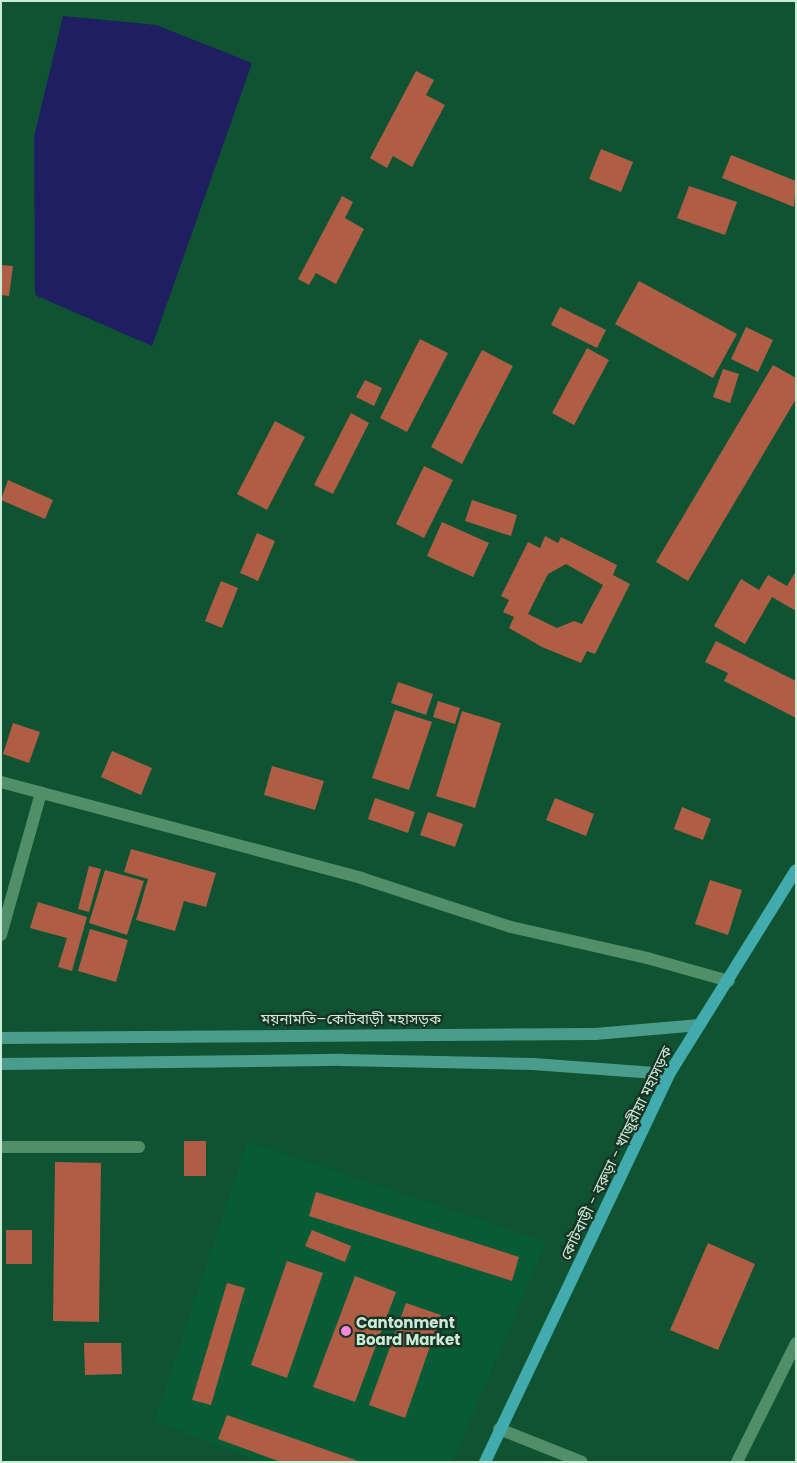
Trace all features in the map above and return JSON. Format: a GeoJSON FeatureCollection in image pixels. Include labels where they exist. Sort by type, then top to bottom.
{"type":"FeatureCollection","features":[{"type":"Feature","properties":{"kind":"main road","name":"কোটবাড়ী - বরুড়া - খাজুরীয়া মহাসড়ক"},"geometry":{"type":"LineString","coordinates":[[485,1462],[669,1074],[729,981],[796,870]]}},
{"type":"Feature","properties":{"kind":"main road","name":"ময়নামতি–কোটবাড়ী মহাসড়ক"},"geometry":{"type":"LineString","coordinates":[[1,1038],[595,1034],[700,1025]]}},
{"type":"Feature","properties":{"kind":"main road"},"geometry":{"type":"LineString","coordinates":[[1,1064],[352,1060],[533,1064],[669,1074]]}},
{"type":"Feature","properties":{"kind":"street"},"geometry":{"type":"LineString","coordinates":[[1,782],[361,878],[511,927],[647,958],[729,981]]}},
{"type":"Feature","properties":{"kind":"street"},"geometry":{"type":"LineString","coordinates":[[1,935],[41,793]]}},
{"type":"Feature","properties":{"kind":"street"},"geometry":{"type":"LineString","coordinates":[[1,1147],[139,1147]]}},
{"type":"Feature","properties":{"kind":"street"},"geometry":{"type":"LineString","coordinates":[[737,1462],[796,1342]]}},
{"type":"Feature","properties":{"kind":"street"},"geometry":{"type":"LineString","coordinates":[[500,1429],[582,1462]]}},
{"type":"Feature","properties":{"kind":"shaded area"},"geometry":{"type":"Polygon","coordinates":[[[63,16],[156,25],[252,63],[152,346],[35,295],[34,137],[63,16]]]}},
{"type":"Feature","properties":{"kind":"shaded area","name":"Cantonment Board Market"},"geometry":{"type":"Polygon","coordinates":[[[248,1141],[546,1242],[453,1462],[261,1462],[155,1421],[248,1141]]]}},
{"type":"Feature","properties":{"kind":"building"},"geometry":{"type":"Polygon","coordinates":[[[416,71],[434,80],[426,95],[445,105],[412,167],[393,156],[387,168],[370,158],[416,71]]]}},
{"type":"Feature","properties":{"kind":"building"},"geometry":{"type":"Polygon","coordinates":[[[601,149],[633,162],[621,192],[589,179],[601,149]]]}},
{"type":"Feature","properties":{"kind":"building"},"geometry":{"type":"Polygon","coordinates":[[[731,155],[796,181],[794,207],[722,178],[731,155]]]}},
{"type":"Feature","properties":{"kind":"building"},"geometry":{"type":"Polygon","coordinates":[[[689,186],[737,202],[725,235],[677,218],[689,186]]]}},
{"type":"Feature","properties":{"kind":"building"},"geometry":{"type":"Polygon","coordinates":[[[342,196],[353,202],[345,218],[364,229],[336,284],[316,273],[309,285],[298,279],[342,196]]]}},
{"type":"Feature","properties":{"kind":"building"},"geometry":{"type":"Polygon","coordinates":[[[1,265],[13,266],[9,296],[1,295],[1,265]]]}},
{"type":"Feature","properties":{"kind":"building"},"geometry":{"type":"Polygon","coordinates":[[[639,281],[737,334],[713,378],[615,324],[639,281]]]}},
{"type":"Feature","properties":{"kind":"building"},"geometry":{"type":"Polygon","coordinates":[[[560,307],[606,330],[597,348],[551,325],[560,307]]]}},
{"type":"Feature","properties":{"kind":"building"},"geometry":{"type":"Polygon","coordinates":[[[746,327],[773,340],[758,372],[731,359],[746,327]]]}},
{"type":"Feature","properties":{"kind":"building"},"geometry":{"type":"Polygon","coordinates":[[[420,339],[448,353],[407,432],[380,418],[420,339]]]}},
{"type":"Feature","properties":{"kind":"building"},"geometry":{"type":"Polygon","coordinates":[[[587,348],[609,360],[574,425],[552,413],[587,348]]]}},
{"type":"Feature","properties":{"kind":"building"},"geometry":{"type":"Polygon","coordinates":[[[482,350],[513,366],[462,464],[431,447],[482,350]]]}},
{"type":"Feature","properties":{"kind":"building"},"geometry":{"type":"Polygon","coordinates":[[[773,365],[796,378],[796,399],[688,581],[656,562],[773,365]]]}},
{"type":"Feature","properties":{"kind":"building"},"geometry":{"type":"Polygon","coordinates":[[[723,369],[739,374],[730,403],[713,397],[723,369]]]}},
{"type":"Feature","properties":{"kind":"building"},"geometry":{"type":"Polygon","coordinates":[[[365,380],[382,388],[374,406],[356,397],[365,380]]]}},
{"type":"Feature","properties":{"kind":"building"},"geometry":{"type":"Polygon","coordinates":[[[351,413],[369,423],[333,494],[314,485],[351,413]]]}},
{"type":"Feature","properties":{"kind":"building"},"geometry":{"type":"Polygon","coordinates":[[[275,421],[305,437],[267,510],[237,494],[275,421]]]}},
{"type":"Feature","properties":{"kind":"building"},"geometry":{"type":"Polygon","coordinates":[[[424,466],[453,480],[424,538],[396,524],[424,466]]]}},
{"type":"Feature","properties":{"kind":"building"},"geometry":{"type":"Polygon","coordinates":[[[8,480],[53,500],[45,519],[1,500],[8,480]]]}},
{"type":"Feature","properties":{"kind":"building"},"geometry":{"type":"Polygon","coordinates":[[[472,500],[517,515],[511,536],[465,521],[472,500]]]}},
{"type":"Feature","properties":{"kind":"building"},"geometry":{"type":"Polygon","coordinates":[[[442,522],[489,543],[473,577],[427,556],[442,522]]]}},
{"type":"Feature","properties":{"kind":"building"},"geometry":{"type":"Polygon","coordinates":[[[257,533],[275,541],[258,581],[240,573],[257,533]]]}},
{"type":"Feature","properties":{"kind":"building"},"geometry":{"type":"Polygon","coordinates":[[[545,536],[558,543],[561,537],[617,565],[613,575],[630,584],[595,654],[587,651],[581,663],[542,647],[509,628],[514,617],[503,612],[509,600],[501,596],[528,542],[540,548],[545,536]],[[566,564],[548,574],[528,614],[557,628],[574,621],[582,624],[603,585],[566,564]]]}},
{"type":"Feature","properties":{"kind":"building"},"geometry":{"type":"Polygon","coordinates":[[[796,571],[796,611],[772,597],[745,644],[714,626],[741,579],[759,590],[768,575],[787,586],[796,571]]]}},
{"type":"Feature","properties":{"kind":"building"},"geometry":{"type":"Polygon","coordinates":[[[221,581],[238,588],[222,628],[205,621],[221,581]]]}},
{"type":"Feature","properties":{"kind":"building"},"geometry":{"type":"Polygon","coordinates":[[[716,641],[796,681],[796,718],[724,681],[728,673],[705,662],[716,641]]]}},
{"type":"Feature","properties":{"kind":"building"},"geometry":{"type":"Polygon","coordinates":[[[398,682],[433,694],[426,715],[391,703],[398,682]]]}},
{"type":"Feature","properties":{"kind":"building"},"geometry":{"type":"Polygon","coordinates":[[[438,701],[460,708],[455,724],[433,717],[438,701]]]}},
{"type":"Feature","properties":{"kind":"building"},"geometry":{"type":"Polygon","coordinates":[[[395,710],[432,722],[409,790],[372,778],[395,710]]]}},
{"type":"Feature","properties":{"kind":"building"},"geometry":{"type":"Polygon","coordinates":[[[462,711],[501,723],[475,808],[436,796],[462,711]]]}},
{"type":"Feature","properties":{"kind":"building"},"geometry":{"type":"Polygon","coordinates":[[[13,723],[40,732],[29,763],[3,754],[13,723]]]}},
{"type":"Feature","properties":{"kind":"building"},"geometry":{"type":"Polygon","coordinates":[[[112,751],[152,768],[141,795],[101,777],[112,751]]]}},
{"type":"Feature","properties":{"kind":"building"},"geometry":{"type":"Polygon","coordinates":[[[272,766],[324,781],[315,810],[264,795],[272,766]]]}},
{"type":"Feature","properties":{"kind":"building"},"geometry":{"type":"Polygon","coordinates":[[[375,798],[415,812],[408,833],[368,819],[375,798]]]}},
{"type":"Feature","properties":{"kind":"building"},"geometry":{"type":"Polygon","coordinates":[[[555,798],[594,814],[586,836],[546,820],[555,798]]]}},
{"type":"Feature","properties":{"kind":"building"},"geometry":{"type":"Polygon","coordinates":[[[682,807],[711,819],[703,840],[674,829],[682,807]]]}},
{"type":"Feature","properties":{"kind":"building"},"geometry":{"type":"Polygon","coordinates":[[[428,812],[463,824],[455,847],[420,835],[428,812]]]}},
{"type":"Feature","properties":{"kind":"building"},"geometry":{"type":"Polygon","coordinates":[[[131,849],[216,873],[206,907],[184,901],[175,931],[136,920],[148,879],[124,872],[131,849]]]}},
{"type":"Feature","properties":{"kind":"building"},"geometry":{"type":"Polygon","coordinates":[[[89,866],[101,869],[89,912],[78,909],[89,866]]]}},
{"type":"Feature","properties":{"kind":"building"},"geometry":{"type":"Polygon","coordinates":[[[105,870],[144,881],[127,935],[89,923],[105,870]]]}},
{"type":"Feature","properties":{"kind":"building"},"geometry":{"type":"Polygon","coordinates":[[[710,880],[742,890],[728,935],[695,924],[710,880]]]}},
{"type":"Feature","properties":{"kind":"building"},"geometry":{"type":"Polygon","coordinates":[[[38,902],[87,917],[72,971],[58,967],[67,938],[30,928],[38,902]]]}},
{"type":"Feature","properties":{"kind":"building"},"geometry":{"type":"Polygon","coordinates":[[[90,929],[128,940],[116,982],[78,971],[90,929]]]}},
{"type":"Feature","properties":{"kind":"building"},"geometry":{"type":"Polygon","coordinates":[[[184,1141],[206,1141],[206,1176],[184,1176],[184,1141]]]}},
{"type":"Feature","properties":{"kind":"building"},"geometry":{"type":"Polygon","coordinates":[[[55,1162],[101,1163],[99,1322],[53,1321],[55,1162]]]}},
{"type":"Feature","properties":{"kind":"building"},"geometry":{"type":"Polygon","coordinates":[[[316,1192],[519,1257],[512,1281],[309,1216],[316,1192]]]}},
{"type":"Feature","properties":{"kind":"building"},"geometry":{"type":"Polygon","coordinates":[[[6,1230],[32,1230],[32,1264],[6,1264],[6,1230]]]}},
{"type":"Feature","properties":{"kind":"building"},"geometry":{"type":"Polygon","coordinates":[[[312,1230],[351,1246],[345,1262],[305,1246],[312,1230]]]}},
{"type":"Feature","properties":{"kind":"building"},"geometry":{"type":"Polygon","coordinates":[[[708,1243],[755,1264],[718,1350],[670,1330],[708,1243]]]}},
{"type":"Feature","properties":{"kind":"building"},"geometry":{"type":"Polygon","coordinates":[[[287,1261],[323,1273],[287,1378],[251,1365],[287,1261]]]}},
{"type":"Feature","properties":{"kind":"building"},"geometry":{"type":"Polygon","coordinates":[[[355,1276],[396,1292],[355,1402],[313,1387],[355,1276]]]}},
{"type":"Feature","properties":{"kind":"building"},"geometry":{"type":"Polygon","coordinates":[[[227,1283],[245,1288],[211,1405],[192,1400],[227,1283]]]}},
{"type":"Feature","properties":{"kind":"building"},"geometry":{"type":"Polygon","coordinates":[[[406,1303],[441,1315],[405,1418],[369,1405],[406,1303]]]}},
{"type":"Feature","properties":{"kind":"building"},"geometry":{"type":"Polygon","coordinates":[[[84,1343],[121,1343],[122,1374],[85,1375],[84,1343]]]}},
{"type":"Feature","properties":{"kind":"building"},"geometry":{"type":"Polygon","coordinates":[[[227,1415],[358,1462],[281,1462],[218,1439],[227,1415]]]}},
{"type":"Feature","properties":{"kind":"place","name":"Cantonment Board Market"},"geometry":{"type":"Point","coordinates":[346,1331]}}]}
